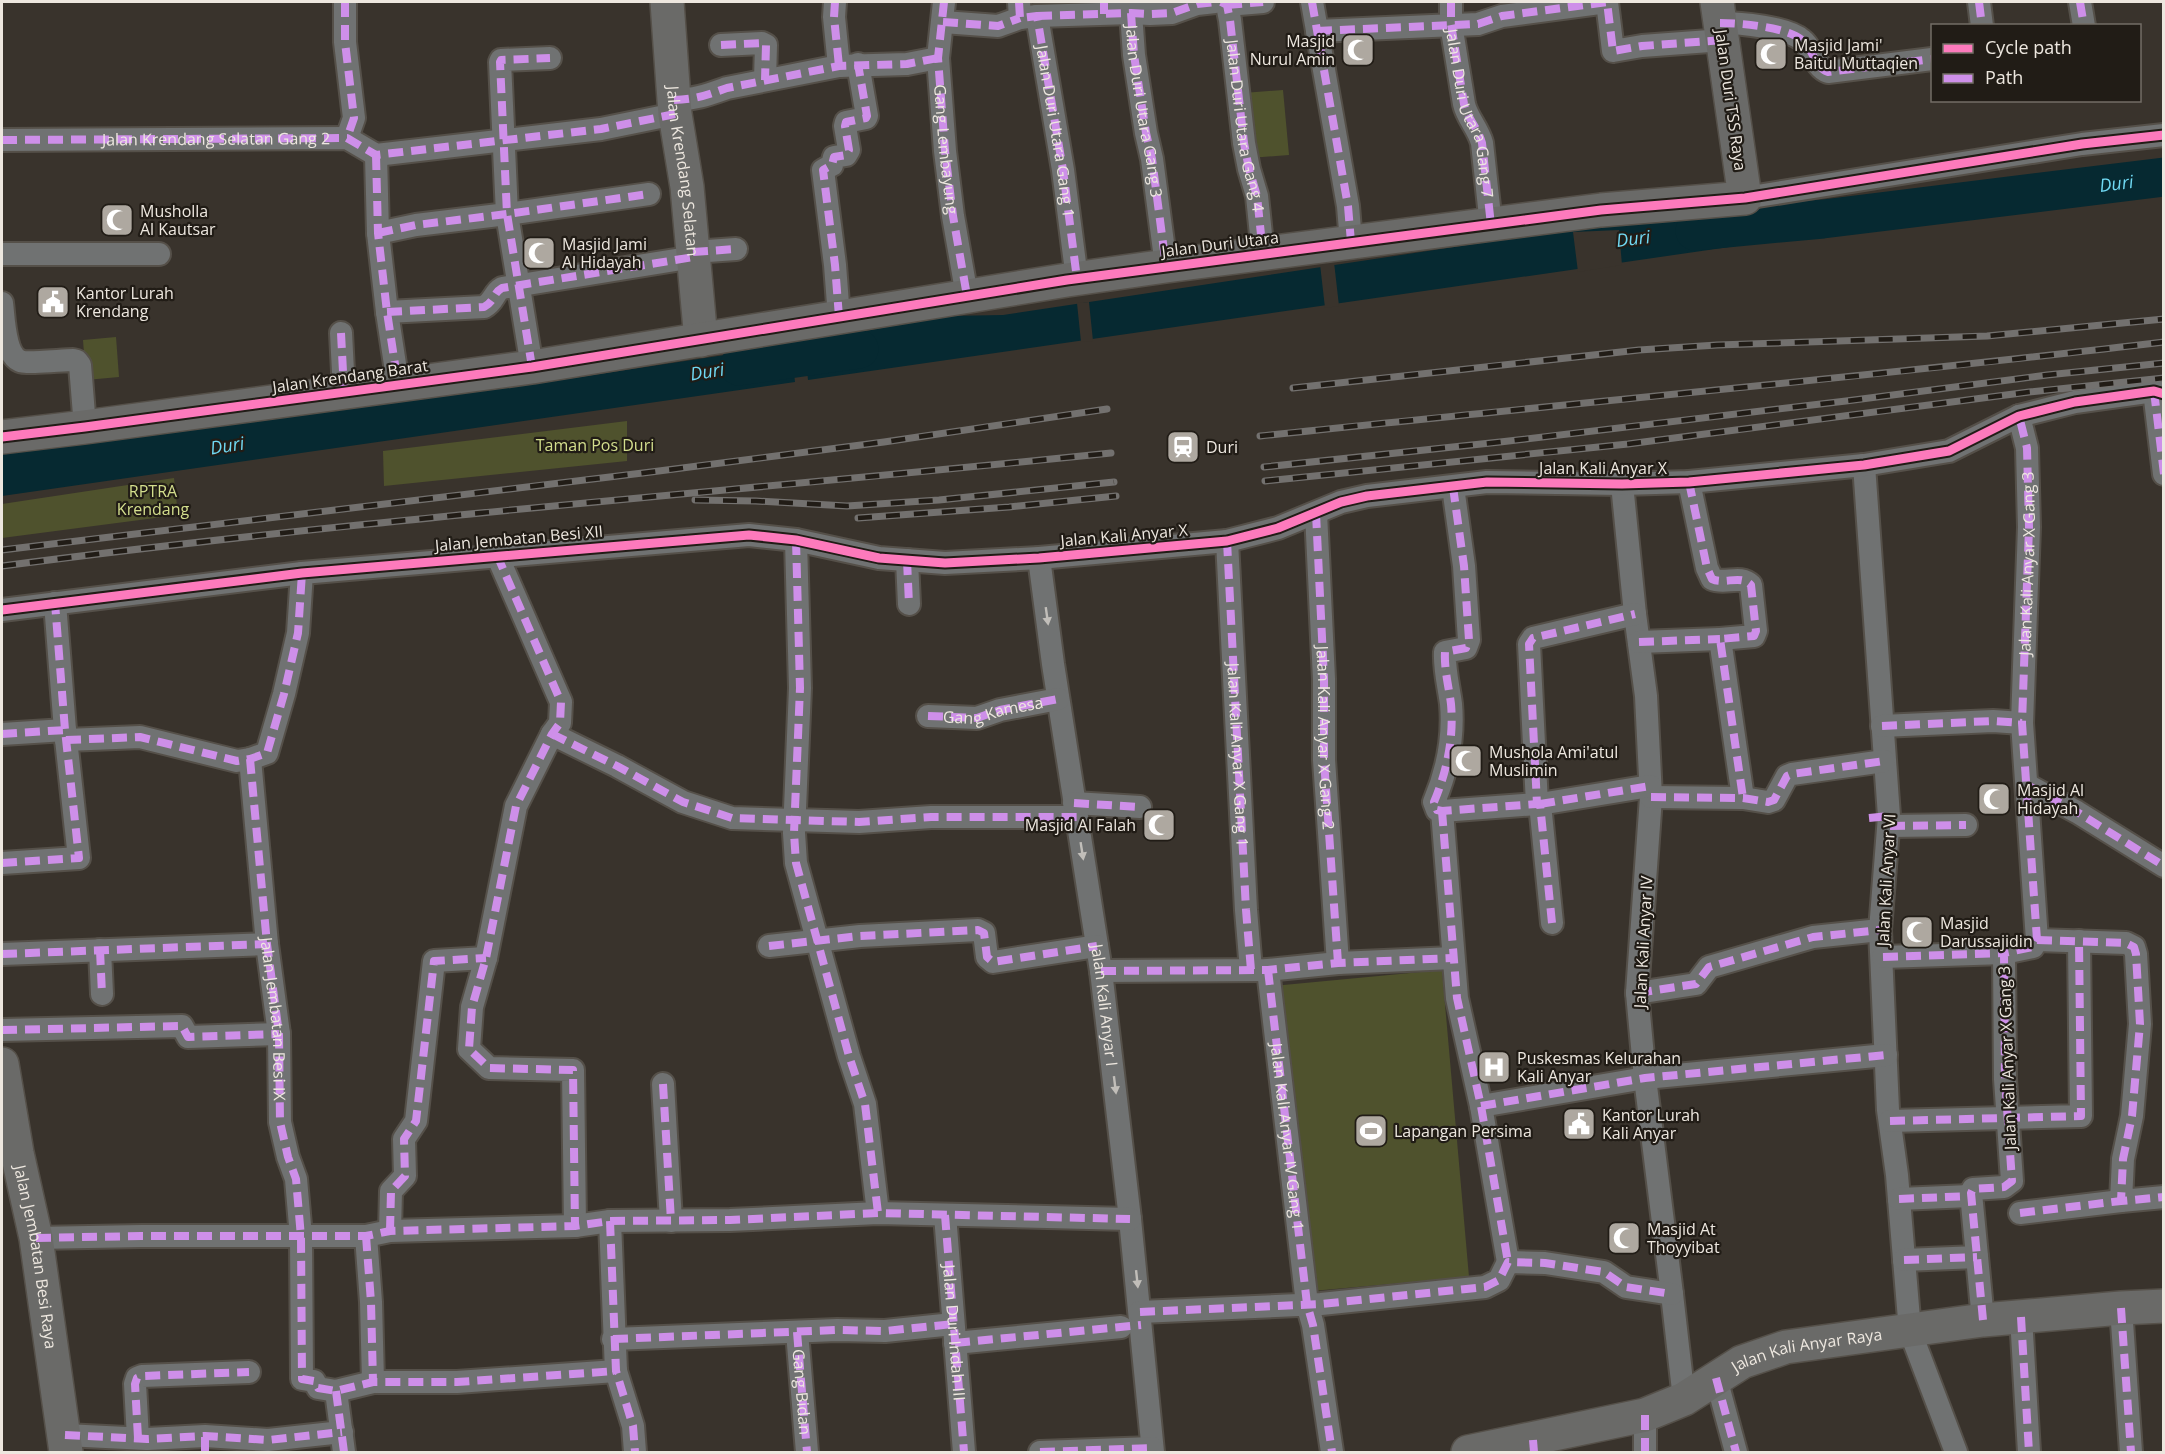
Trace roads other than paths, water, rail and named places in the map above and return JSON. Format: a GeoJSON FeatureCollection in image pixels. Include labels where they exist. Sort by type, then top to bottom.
{"type":"FeatureCollection","features":[{"type":"Feature","properties":{"kind":"street"},"geometry":{"type":"LineString","coordinates":[[345,2],[345,40],[354,118],[347,138]]}},
{"type":"Feature","properties":{"kind":"street","name":"Jalan Krendang Selatan"},"geometry":{"type":"LineString","coordinates":[[667,2],[675,107],[687,187],[701,340]]}},
{"type":"Feature","properties":{"kind":"street"},"geometry":{"type":"LineString","coordinates":[[835,2],[834,17],[848,65],[867,116],[846,122],[849,150],[846,155],[834,157],[832,165],[823,170],[839,317]]}},
{"type":"Feature","properties":{"kind":"street"},"geometry":{"type":"LineString","coordinates":[[1131,13],[1172,13],[1211,3],[1263,2]]}},
{"type":"Feature","properties":{"kind":"street"},"geometry":{"type":"LineString","coordinates":[[1312,2],[1348,206],[1351,242]]}},
{"type":"Feature","properties":{"kind":"street"},"geometry":{"type":"LineString","coordinates":[[1317,31],[1451,13],[1483,23],[1502,16],[1607,2],[1613,51],[1642,46],[1720,22],[1748,23],[1802,39],[1817,63],[1828,72],[1931,59]]}},
{"type":"Feature","properties":{"kind":"street"},"geometry":{"type":"LineString","coordinates":[[1979,2],[1982,24]]}},
{"type":"Feature","properties":{"kind":"street"},"geometry":{"type":"LineString","coordinates":[[2080,2],[2084,24]]}},
{"type":"Feature","properties":{"kind":"street","name":"Jalan Duri Utara Gang 4"},"geometry":{"type":"LineString","coordinates":[[1211,3],[1257,196],[1263,254]]}},
{"type":"Feature","properties":{"kind":"street","name":"Jalan Duri Utara Gang 3"},"geometry":{"type":"LineString","coordinates":[[943,12],[992,27],[1002,26],[1026,12],[1104,8],[1131,13],[1134,55],[1152,159],[1166,266]]}},
{"type":"Feature","properties":{"kind":"street","name":"Gang Lembayung"},"geometry":{"type":"LineString","coordinates":[[943,12],[938,58],[945,151],[953,216],[967,296]]}},
{"type":"Feature","properties":{"kind":"street","name":"Jalan Duri Utara Gang 1"},"geometry":{"type":"LineString","coordinates":[[1026,12],[1063,170],[1077,279]]}},
{"type":"Feature","properties":{"kind":"street","name":"Jalan Duri Utara Gang 7"},"geometry":{"type":"LineString","coordinates":[[1451,13],[1466,111],[1482,143],[1491,225]]}},
{"type":"Feature","properties":{"kind":"street","name":"Jalan Duri TSS Raya"},"geometry":{"type":"LineString","coordinates":[[1720,22],[1745,198]]}},
{"type":"Feature","properties":{"kind":"street"},"geometry":{"type":"LineString","coordinates":[[721,45],[762,43],[766,45],[765,80]]}},
{"type":"Feature","properties":{"kind":"street"},"geometry":{"type":"LineString","coordinates":[[532,367],[507,214],[500,60],[550,58]]}},
{"type":"Feature","properties":{"kind":"street"},"geometry":{"type":"LineString","coordinates":[[398,384],[378,233],[376,154],[601,129],[712,95],[727,88],[848,65],[907,64],[938,58]]}},
{"type":"Feature","properties":{"kind":"street"},"geometry":{"type":"LineString","coordinates":[[1745,198],[2082,144],[2163,135]]}},
{"type":"Feature","properties":{"kind":"street","name":"Jalan Krendang Selatan Gang 2"},"geometry":{"type":"LineString","coordinates":[[2,140],[347,138],[376,154]]}},
{"type":"Feature","properties":{"kind":"street"},"geometry":{"type":"LineString","coordinates":[[378,233],[416,225],[649,194]]}},
{"type":"Feature","properties":{"kind":"street","name":"Jalan Duri Utara"},"geometry":{"type":"LineString","coordinates":[[701,340],[1166,266],[1601,210],[1745,198]]}},
{"type":"Feature","properties":{"kind":"street"},"geometry":{"type":"LineString","coordinates":[[387,312],[484,307],[492,302],[499,290],[520,285],[693,254],[736,249]]}},
{"type":"Feature","properties":{"kind":"street"},"geometry":{"type":"LineString","coordinates":[[2,254],[159,254]]}},
{"type":"Feature","properties":{"kind":"street"},"geometry":{"type":"LineString","coordinates":[[2,303],[7,344],[12,355],[20,361],[73,360],[80,365],[85,427]]}},
{"type":"Feature","properties":{"kind":"street"},"geometry":{"type":"LineString","coordinates":[[341,333],[344,391]]}},
{"type":"Feature","properties":{"kind":"street","name":"Jalan Krendang Barat"},"geometry":{"type":"LineString","coordinates":[[2,437],[532,367],[701,340]]}},
{"type":"Feature","properties":{"kind":"street"},"geometry":{"type":"LineString","coordinates":[[2159,392],[2163,474]]}},
{"type":"Feature","properties":{"kind":"street","name":"Jalan Kali Anyar X"},"geometry":{"type":"LineString","coordinates":[[1039,558],[1227,541],[1278,528],[1341,502],[1367,496],[1487,482],[1622,484],[1689,482],[1864,465],[1949,451],[2019,416],[2074,402],[2159,392]]}},
{"type":"Feature","properties":{"kind":"street","name":"Jalan Kali Anyar X Gang 3"},"geometry":{"type":"LineString","coordinates":[[1970,1196],[1973,1190],[2004,1187],[2012,1181],[2005,1079],[2004,953],[2033,947],[2037,940],[2022,723],[2029,528],[2027,448],[2019,416]]}},
{"type":"Feature","properties":{"kind":"street","name":"Jalan Kali Anyar VI"},"geometry":{"type":"LineString","coordinates":[[1864,465],[1884,761],[1880,930],[1890,1121],[1910,1330],[1956,1452]]}},
{"type":"Feature","properties":{"kind":"street"},"geometry":{"type":"LineString","coordinates":[[1639,642],[1754,636],[1756,631],[1751,585],[1741,579],[1718,582],[1712,579],[1707,568],[1689,482]]}},
{"type":"Feature","properties":{"kind":"street","name":"Jalan Kali Anyar IV"},"geometry":{"type":"LineString","coordinates":[[1622,484],[1646,696],[1651,792],[1637,993],[1645,1078],[1684,1400]]}},
{"type":"Feature","properties":{"kind":"street"},"geometry":{"type":"LineString","coordinates":[[1453,487],[1464,566],[1469,640],[1466,648],[1448,651],[1445,655],[1451,708],[1449,757],[1445,777],[1434,802],[1437,810],[1538,804],[1651,792],[1743,798],[1768,802],[1774,800],[1787,776],[1792,774],[1884,761]]}},
{"type":"Feature","properties":{"kind":"street","name":"Jalan Kali Anyar X Gang 2"},"geometry":{"type":"LineString","coordinates":[[1316,513],[1324,679],[1324,760],[1338,963]]}},
{"type":"Feature","properties":{"kind":"street","name":"Jalan Jembatan Besi XII"},"geometry":{"type":"LineString","coordinates":[[2,610],[302,573],[749,535],[796,540],[879,558],[945,563],[1039,558]]}},
{"type":"Feature","properties":{"kind":"street"},"geometry":{"type":"LineString","coordinates":[[796,540],[800,688],[795,819],[796,863],[849,1056],[865,1104],[878,1213]]}},
{"type":"Feature","properties":{"kind":"street","name":"Jalan Kali Anyar X Gang 1"},"geometry":{"type":"LineString","coordinates":[[1227,541],[1259,970]]}},
{"type":"Feature","properties":{"kind":"street"},"geometry":{"type":"LineString","coordinates":[[497,555],[561,702],[560,723],[552,734],[516,806],[486,958],[472,1007],[469,1048],[489,1068],[573,1070],[575,1226]]}},
{"type":"Feature","properties":{"kind":"street","name":"Jalan Kali Anyar I"},"geometry":{"type":"LineString","coordinates":[[1039,558],[1058,699],[1101,971],[1131,1219],[1134,1323],[1153,1450]]}},
{"type":"Feature","properties":{"kind":"street"},"geometry":{"type":"LineString","coordinates":[[907,560],[909,604]]}},
{"type":"Feature","properties":{"kind":"street"},"geometry":{"type":"LineString","coordinates":[[2,734],[140,737],[237,761],[267,753],[298,633],[302,573]]}},
{"type":"Feature","properties":{"kind":"street"},"geometry":{"type":"LineString","coordinates":[[2,863],[79,858],[55,603]]}},
{"type":"Feature","properties":{"kind":"street"},"geometry":{"type":"LineString","coordinates":[[1552,922],[1538,804],[1529,644],[1533,638],[1635,614]]}},
{"type":"Feature","properties":{"kind":"street"},"geometry":{"type":"LineString","coordinates":[[1720,639],[1743,798]]}},
{"type":"Feature","properties":{"kind":"street","name":"Gang Kamesa"},"geometry":{"type":"LineString","coordinates":[[928,716],[977,718],[1000,710],[1058,699]]}},
{"type":"Feature","properties":{"kind":"street"},"geometry":{"type":"LineString","coordinates":[[1882,726],[1992,721],[2022,723]]}},
{"type":"Feature","properties":{"kind":"street"},"geometry":{"type":"LineString","coordinates":[[552,734],[683,802],[732,818],[859,822],[1140,807]]}},
{"type":"Feature","properties":{"kind":"street","name":"Jalan Jembatan Besi IX"},"geometry":{"type":"LineString","coordinates":[[250,759],[267,944],[279,1034],[280,1122],[296,1179],[302,1237],[302,1379],[314,1381],[318,1388],[336,1391]]}},
{"type":"Feature","properties":{"kind":"street"},"geometry":{"type":"LineString","coordinates":[[2026,785],[2077,812],[2163,866]]}},
{"type":"Feature","properties":{"kind":"street"},"geometry":{"type":"LineString","coordinates":[[613,1339],[837,1330],[954,1333],[1134,1323],[1485,1287],[1499,1280],[1508,1262],[1481,1106],[1457,998],[1442,811]]}},
{"type":"Feature","properties":{"kind":"street"},"geometry":{"type":"LineString","coordinates":[[1883,820],[1966,825]]}},
{"type":"Feature","properties":{"kind":"street"},"geometry":{"type":"LineString","coordinates":[[769,946],[893,934],[978,930],[984,933],[987,957],[993,962],[1097,946]]}},
{"type":"Feature","properties":{"kind":"street"},"geometry":{"type":"LineString","coordinates":[[1637,993],[1696,984],[1701,980],[1704,970],[1709,967],[1814,937],[1880,930]]}},
{"type":"Feature","properties":{"kind":"street"},"geometry":{"type":"LineString","coordinates":[[2037,940],[2126,944],[2134,947],[2140,1024],[2132,1116],[2123,1159],[2121,1201]]}},
{"type":"Feature","properties":{"kind":"street"},"geometry":{"type":"LineString","coordinates":[[1890,1121],[2081,1115],[2079,941]]}},
{"type":"Feature","properties":{"kind":"street"},"geometry":{"type":"LineString","coordinates":[[2,954],[267,944]]}},
{"type":"Feature","properties":{"kind":"street"},"geometry":{"type":"LineString","coordinates":[[100,950],[102,994]]}},
{"type":"Feature","properties":{"kind":"street"},"geometry":{"type":"LineString","coordinates":[[1882,957],[2004,953]]}},
{"type":"Feature","properties":{"kind":"street"},"geometry":{"type":"LineString","coordinates":[[390,1231],[391,1191],[405,1176],[404,1139],[416,1120],[434,962],[486,958]]}},
{"type":"Feature","properties":{"kind":"street"},"geometry":{"type":"LineString","coordinates":[[1101,971],[1259,970],[1338,963],[1453,958]]}},
{"type":"Feature","properties":{"kind":"street","name":"Jalan Kali Anyar IV Gang 1"},"geometry":{"type":"LineString","coordinates":[[1259,970],[1307,1304],[1332,1452]]}},
{"type":"Feature","properties":{"kind":"street"},"geometry":{"type":"LineString","coordinates":[[2,1030],[182,1026],[188,1036],[279,1034]]}},
{"type":"Feature","properties":{"kind":"street"},"geometry":{"type":"LineString","coordinates":[[1481,1106],[1645,1078],[1886,1055]]}},
{"type":"Feature","properties":{"kind":"street","name":"Jalan Jembatan Besi Raya"},"geometry":{"type":"LineString","coordinates":[[2,1064],[17,1153],[36,1238],[66,1444]]}},
{"type":"Feature","properties":{"kind":"street"},"geometry":{"type":"LineString","coordinates":[[663,1084],[671,1221]]}},
{"type":"Feature","properties":{"kind":"street"},"geometry":{"type":"LineString","coordinates":[[1899,1199],[1970,1196],[1983,1320]]}},
{"type":"Feature","properties":{"kind":"street"},"geometry":{"type":"LineString","coordinates":[[2020,1213],[2163,1197]]}},
{"type":"Feature","properties":{"kind":"street"},"geometry":{"type":"LineString","coordinates":[[36,1238],[366,1236],[390,1231],[575,1226],[610,1221],[730,1220],[878,1213],[1131,1219]]}},
{"type":"Feature","properties":{"kind":"street","name":"Jalan Duri Indah III"},"geometry":{"type":"LineString","coordinates":[[945,1215],[964,1452]]}},
{"type":"Feature","properties":{"kind":"street"},"geometry":{"type":"LineString","coordinates":[[610,1221],[616,1371],[633,1426],[635,1452]]}},
{"type":"Feature","properties":{"kind":"street"},"geometry":{"type":"LineString","coordinates":[[366,1236],[371,1302],[373,1382]]}},
{"type":"Feature","properties":{"kind":"street"},"geometry":{"type":"LineString","coordinates":[[1904,1260],[1977,1257]]}},
{"type":"Feature","properties":{"kind":"street"},"geometry":{"type":"LineString","coordinates":[[1508,1262],[1545,1263],[1604,1272],[1626,1287],[1672,1294]]}},
{"type":"Feature","properties":{"kind":"street","name":"Jalan Kali Anyar Raya"},"geometry":{"type":"LineString","coordinates":[[1468,1452],[1534,1446],[1645,1415],[1684,1400],[1742,1362],[1786,1347],[1983,1320],[2163,1306]]}},
{"type":"Feature","properties":{"kind":"street"},"geometry":{"type":"LineString","coordinates":[[2121,1308],[2131,1452]]}},
{"type":"Feature","properties":{"kind":"street"},"geometry":{"type":"LineString","coordinates":[[2020,1317],[2029,1452]]}},
{"type":"Feature","properties":{"kind":"street","name":"Gang Bidan"},"geometry":{"type":"LineString","coordinates":[[797,1332],[807,1452]]}},
{"type":"Feature","properties":{"kind":"street"},"geometry":{"type":"LineString","coordinates":[[66,1444],[138,1438],[205,1444],[268,1440],[343,1442],[336,1391],[373,1382],[457,1382],[616,1371]]}},
{"type":"Feature","properties":{"kind":"street"},"geometry":{"type":"LineString","coordinates":[[138,1438],[135,1384],[137,1378],[249,1372]]}},
{"type":"Feature","properties":{"kind":"street"},"geometry":{"type":"LineString","coordinates":[[1716,1378],[1736,1452]]}},
{"type":"Feature","properties":{"kind":"street"},"geometry":{"type":"LineString","coordinates":[[1645,1415],[1645,1452]]}},
{"type":"Feature","properties":{"kind":"street"},"geometry":{"type":"LineString","coordinates":[[1040,1452],[1153,1450]]}},
{"type":"Feature","properties":{"kind":"water"},"geometry":{"type":"Polygon","coordinates":[[[1746,203],[1750,244],[808,380],[804,342],[948,316],[1003,315],[1746,203]]]}},
{"type":"Feature","properties":{"kind":"water"},"geometry":{"type":"Polygon","coordinates":[[[791,345],[795,382],[2,496],[2,451],[402,397],[567,379],[791,345]]]}},
{"type":"Feature","properties":{"kind":"waterway","name":"Duri"},"geometry":{"type":"LineString","coordinates":[[1695,231],[1823,219],[2164,177]]}},
{"type":"Feature","properties":{"kind":"waterway","name":"Duri"},"geometry":{"type":"LineString","coordinates":[[739,366],[859,349]]}},
{"type":"Feature","properties":{"kind":"railway"},"geometry":{"type":"LineString","coordinates":[[1293,388],[1639,350],[1717,345],[1987,336],[2164,319]]}},
{"type":"Feature","properties":{"kind":"railway"},"geometry":{"type":"LineString","coordinates":[[1260,436],[2164,342]]}},
{"type":"Feature","properties":{"kind":"railway"},"geometry":{"type":"LineString","coordinates":[[1264,467],[1500,442],[2047,375],[2164,363]]}},
{"type":"Feature","properties":{"kind":"railway"},"geometry":{"type":"LineString","coordinates":[[1265,481],[1628,444],[2029,392],[2164,378]]}},
{"type":"Feature","properties":{"kind":"railway"},"geometry":{"type":"LineString","coordinates":[[2,550],[651,472],[884,442],[1107,409]]}},
{"type":"Feature","properties":{"kind":"railway"},"geometry":{"type":"LineString","coordinates":[[2,566],[278,533],[1111,453]]}},
{"type":"Feature","properties":{"kind":"railway"},"geometry":{"type":"LineString","coordinates":[[695,500],[847,506],[939,500],[1114,482]]}},
{"type":"Feature","properties":{"kind":"railway"},"geometry":{"type":"LineString","coordinates":[[858,518],[1009,507],[1116,496]]}},
{"type":"Feature","properties":{"kind":"place","name":"Masjid Nurul Amin"},"geometry":{"type":"Point","coordinates":[1358,50]}},
{"type":"Feature","properties":{"kind":"place","name":"Masjid Jami' Baitul Muttaqien"},"geometry":{"type":"Point","coordinates":[1771,54]}},
{"type":"Feature","properties":{"kind":"place","name":"Musholla Al Kautsar"},"geometry":{"type":"Point","coordinates":[117,220]}},
{"type":"Feature","properties":{"kind":"place","name":"Masjid Jami Al Hidayah"},"geometry":{"type":"Point","coordinates":[539,253]}},
{"type":"Feature","properties":{"kind":"place","name":"Kantor Lurah Krendang"},"geometry":{"type":"Point","coordinates":[53,302]}},
{"type":"Feature","properties":{"kind":"place","name":"Duri"},"geometry":{"type":"Point","coordinates":[1183,447]}},
{"type":"Feature","properties":{"kind":"place","name":"Mushola Ami'atul Muslimin"},"geometry":{"type":"Point","coordinates":[1466,761]}},
{"type":"Feature","properties":{"kind":"place","name":"Masjid Al Hidayah"},"geometry":{"type":"Point","coordinates":[1994,799]}},
{"type":"Feature","properties":{"kind":"place","name":"Masjid Al Falah"},"geometry":{"type":"Point","coordinates":[1159,825]}},
{"type":"Feature","properties":{"kind":"place","name":"Masjid Darussajidin"},"geometry":{"type":"Point","coordinates":[1917,932]}},
{"type":"Feature","properties":{"kind":"place","name":"Puskesmas Kelurahan Kali Anyar"},"geometry":{"type":"Point","coordinates":[1494,1067]}},
{"type":"Feature","properties":{"kind":"place","name":"Kantor Lurah Kali Anyar"},"geometry":{"type":"Point","coordinates":[1579,1124]}},
{"type":"Feature","properties":{"kind":"place","name":"Lapangan Persima"},"geometry":{"type":"Point","coordinates":[1371,1131]}},
{"type":"Feature","properties":{"kind":"place","name":"Masjid At Thoyyibat"},"geometry":{"type":"Point","coordinates":[1624,1238]}},
{"type":"Feature","properties":{"kind":"park label","name":"Taman Pos Duri"},"geometry":{"type":"Point","coordinates":[595,445]}},
{"type":"Feature","properties":{"kind":"park label","name":"RPTRA Krendang"},"geometry":{"type":"Point","coordinates":[153,500]}}]}
